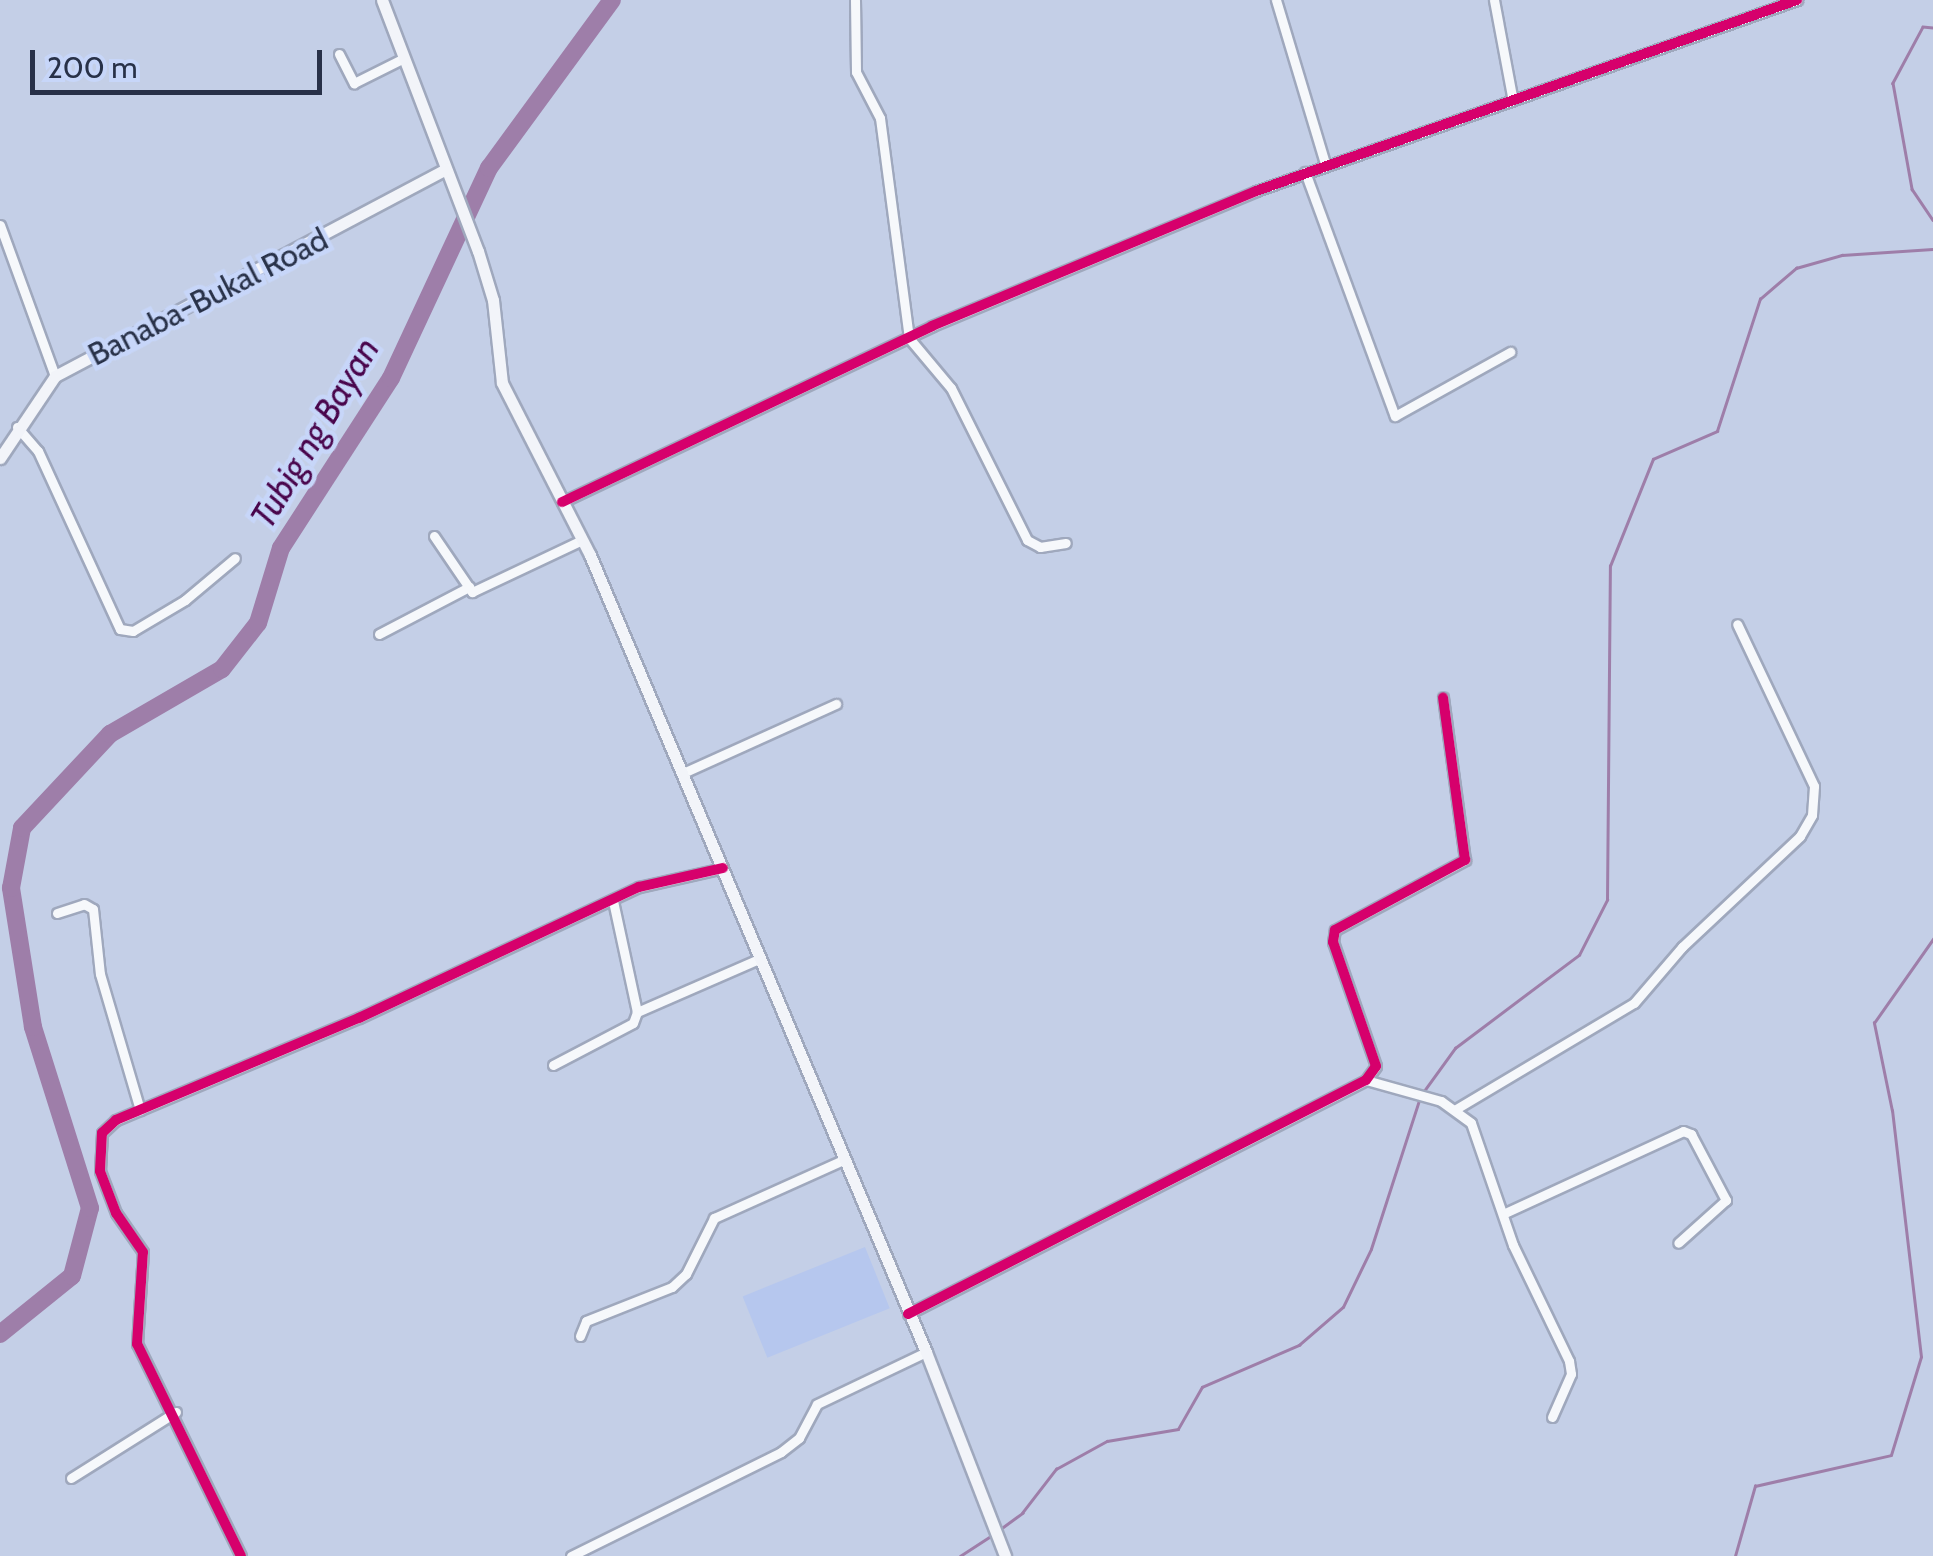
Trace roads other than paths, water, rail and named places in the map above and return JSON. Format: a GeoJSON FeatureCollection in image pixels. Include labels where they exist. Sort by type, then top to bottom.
{"type":"FeatureCollection","features":[{"type":"Feature","properties":{"kind":"main road"},"geometry":{"type":"LineString","coordinates":[[382,0],[493,300],[502,383],[582,540],[683,774],[926,1352],[1005,1556]]}},
{"type":"Feature","properties":{"kind":"main road","name":"Banaba-Bukal Road"},"geometry":{"type":"LineString","coordinates":[[0,458],[17,427],[55,376],[446,169]]}},
{"type":"Feature","properties":{"kind":"street"},"geometry":{"type":"LineString","coordinates":[[854,0],[856,72],[880,118],[908,338],[951,388],[1027,540],[1040,548],[1066,544]]}},
{"type":"Feature","properties":{"kind":"street"},"geometry":{"type":"LineString","coordinates":[[1276,0],[1324,163]]}},
{"type":"Feature","properties":{"kind":"street"},"geometry":{"type":"LineString","coordinates":[[1494,0],[1512,96]]}},
{"type":"Feature","properties":{"kind":"street"},"geometry":{"type":"LineString","coordinates":[[562,502],[908,338],[1324,163],[1797,0]]}},
{"type":"Feature","properties":{"kind":"street"},"geometry":{"type":"LineString","coordinates":[[339,54],[354,84],[404,58]]}},
{"type":"Feature","properties":{"kind":"street"},"geometry":{"type":"LineString","coordinates":[[1305,172],[1395,416],[1510,352]]}},
{"type":"Feature","properties":{"kind":"street"},"geometry":{"type":"LineString","coordinates":[[0,225],[55,376]]}},
{"type":"Feature","properties":{"kind":"street"},"geometry":{"type":"LineString","coordinates":[[17,427],[38,451],[120,629],[133,631],[185,600],[234,558]]}},
{"type":"Feature","properties":{"kind":"street"},"geometry":{"type":"LineString","coordinates":[[434,536],[469,587],[480,592],[582,540]]}},
{"type":"Feature","properties":{"kind":"street"},"geometry":{"type":"LineString","coordinates":[[379,634],[469,587]]}},
{"type":"Feature","properties":{"kind":"street"},"geometry":{"type":"LineString","coordinates":[[1456,1109],[1634,1003],[1682,947],[1800,836],[1812,815],[1814,786],[1737,624]]}},
{"type":"Feature","properties":{"kind":"street"},"geometry":{"type":"LineString","coordinates":[[908,1314],[1366,1080],[1376,1066],[1333,942],[1335,930],[1466,860],[1443,697]]}},
{"type":"Feature","properties":{"kind":"street"},"geometry":{"type":"LineString","coordinates":[[683,774],[836,704]]}},
{"type":"Feature","properties":{"kind":"street"},"geometry":{"type":"LineString","coordinates":[[242,1556],[182,1438],[176,1412],[137,1344],[143,1252],[116,1213],[100,1171],[102,1134],[140,1110],[640,888],[723,868]]}},
{"type":"Feature","properties":{"kind":"street"},"geometry":{"type":"LineString","coordinates":[[613,901],[636,1012]]}},
{"type":"Feature","properties":{"kind":"street"},"geometry":{"type":"LineString","coordinates":[[57,913],[84,904],[93,908],[100,974],[140,1110]]}},
{"type":"Feature","properties":{"kind":"street"},"geometry":{"type":"LineString","coordinates":[[553,1065],[618,1036],[636,1012],[759,959]]}},
{"type":"Feature","properties":{"kind":"street"},"geometry":{"type":"LineString","coordinates":[[1366,1080],[1441,1101],[1471,1122],[1526,1275],[1569,1361],[1570,1374],[1552,1416]]}},
{"type":"Feature","properties":{"kind":"street"},"geometry":{"type":"LineString","coordinates":[[1505,1213],[1683,1132],[1692,1134],[1726,1200],[1678,1243]]}},
{"type":"Feature","properties":{"kind":"street"},"geometry":{"type":"LineString","coordinates":[[580,1336],[586,1321],[672,1287],[686,1274],[714,1218],[843,1160]]}},
{"type":"Feature","properties":{"kind":"street"},"geometry":{"type":"LineString","coordinates":[[571,1556],[781,1452],[799,1438],[818,1404],[926,1352]]}},
{"type":"Feature","properties":{"kind":"street"},"geometry":{"type":"LineString","coordinates":[[71,1478],[176,1412]]}},
{"type":"Feature","properties":{"kind":"waterway","name":"Tubig ng Bayan"},"geometry":{"type":"LineString","coordinates":[[0,1334],[72,1276],[90,1208],[33,1027],[11,888],[22,828],[110,734],[222,669],[258,623],[281,548],[391,378],[489,168],[612,0]]}},
{"type":"Feature","properties":{"kind":"waterway"},"geometry":{"type":"LineString","coordinates":[[1933,28],[1923,27],[1893,83],[1912,189],[1933,220]]}},
{"type":"Feature","properties":{"kind":"waterway"},"geometry":{"type":"LineString","coordinates":[[1424,1091],[1455,1048],[1579,955],[1607,900],[1610,566],[1653,459],[1717,431],[1760,299],[1796,268],[1842,255],[1933,249]]}},
{"type":"Feature","properties":{"kind":"waterway"},"geometry":{"type":"LineString","coordinates":[[1735,1556],[1755,1486],[1891,1455],[1921,1357],[1892,1111],[1874,1023],[1933,939]]}},
{"type":"Feature","properties":{"kind":"waterway"},"geometry":{"type":"LineString","coordinates":[[999,1530],[1022,1513],[1056,1469],[1107,1441],[1178,1429],[1202,1387],[1299,1345],[1343,1307],[1371,1249],[1420,1097]]}},
{"type":"Feature","properties":{"kind":"waterway"},"geometry":{"type":"LineString","coordinates":[[960,1556],[992,1535]]}}]}
